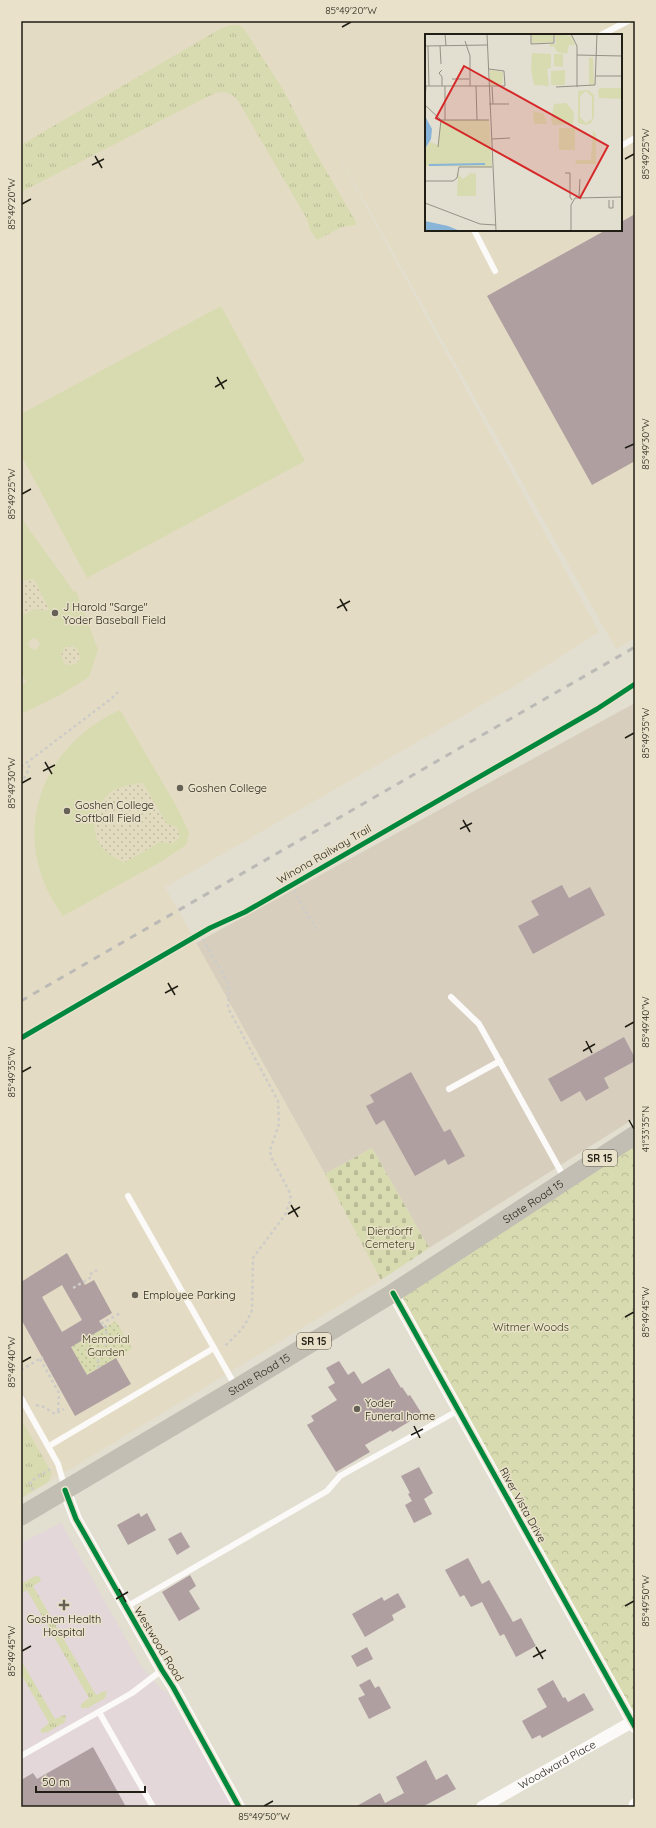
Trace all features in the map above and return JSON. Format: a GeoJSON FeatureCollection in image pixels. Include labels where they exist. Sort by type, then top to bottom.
{"type":"FeatureCollection","features":[{"type":"Feature","properties":{"kind":"main road","name":"State Road 15"},"geometry":{"type":"LineString","coordinates":[[21,1516],[237,1388],[393,1293],[635,1135]]}},
{"type":"Feature","properties":{"kind":"street","name":"River Vista Drive"},"geometry":{"type":"LineString","coordinates":[[393,1293],[634,1725]]}},
{"type":"Feature","properties":{"kind":"street","name":"Westwood Road"},"geometry":{"type":"LineString","coordinates":[[65,1490],[76,1519],[162,1670],[173,1686],[239,1807]]}},
{"type":"Feature","properties":{"kind":"street","name":"Woodward Place"},"geometry":{"type":"LineString","coordinates":[[482,1807],[634,1725]]}},
{"type":"Feature","properties":{"kind":"lane"},"geometry":{"type":"LineString","coordinates":[[603,34],[628,21]]}},
{"type":"Feature","properties":{"kind":"lane"},"geometry":{"type":"LineString","coordinates":[[622,145],[635,138]]}},
{"type":"Feature","properties":{"kind":"lane"},"geometry":{"type":"LineString","coordinates":[[474,231],[494,271]]}},
{"type":"Feature","properties":{"kind":"lane"},"geometry":{"type":"LineString","coordinates":[[451,997],[478,1024],[566,1180]]}},
{"type":"Feature","properties":{"kind":"lane"},"geometry":{"type":"LineString","coordinates":[[449,1089],[500,1061]]}},
{"type":"Feature","properties":{"kind":"lane"},"geometry":{"type":"LineString","coordinates":[[128,1196],[237,1388]]}},
{"type":"Feature","properties":{"kind":"lane"},"geometry":{"type":"LineString","coordinates":[[49,1446],[216,1350]]}},
{"type":"Feature","properties":{"kind":"lane"},"geometry":{"type":"LineString","coordinates":[[21,1398],[58,1464],[65,1490]]}},
{"type":"Feature","properties":{"kind":"lane"},"geometry":{"type":"LineString","coordinates":[[126,1607],[327,1491],[340,1476],[459,1410]]}},
{"type":"Feature","properties":{"kind":"lane"},"geometry":{"type":"LineString","coordinates":[[21,1756],[132,1693],[162,1670]]}},
{"type":"Feature","properties":{"kind":"lane"},"geometry":{"type":"LineString","coordinates":[[99,1712],[153,1807]]}},
{"type":"Feature","properties":{"kind":"path"},"geometry":{"type":"LineString","coordinates":[[21,767],[112,698],[120,690]]}},
{"type":"Feature","properties":{"kind":"path"},"geometry":{"type":"LineString","coordinates":[[21,784],[30,768],[29,762]]}},
{"type":"Feature","properties":{"kind":"path"},"geometry":{"type":"LineString","coordinates":[[291,885],[316,929]]}},
{"type":"Feature","properties":{"kind":"path"},"geometry":{"type":"LineString","coordinates":[[193,938],[202,933],[229,985],[228,1008],[278,1101],[279,1124],[270,1150],[271,1157],[289,1191],[291,1199],[285,1215],[253,1258],[252,1310],[248,1319],[235,1336],[216,1350]]}},
{"type":"Feature","properties":{"kind":"path"},"geometry":{"type":"LineString","coordinates":[[73,1288],[90,1278],[89,1275],[97,1270]]}},
{"type":"Feature","properties":{"kind":"path"},"geometry":{"type":"LineString","coordinates":[[102,1324],[122,1312]]}},
{"type":"Feature","properties":{"kind":"path"},"geometry":{"type":"LineString","coordinates":[[99,1368],[98,1361],[106,1344],[107,1335],[105,1322]]}},
{"type":"Feature","properties":{"kind":"path"},"geometry":{"type":"LineString","coordinates":[[21,1370],[41,1358],[59,1393],[58,1412]]}},
{"type":"Feature","properties":{"kind":"path"},"geometry":{"type":"LineString","coordinates":[[34,1404],[44,1407],[55,1414],[64,1409]]}},
{"type":"Feature","properties":{"kind":"path"},"geometry":{"type":"LineString","coordinates":[[34,1490],[30,1482],[50,1469]]}},
{"type":"Feature","properties":{"kind":"shaded area","name":"Goshen College"},"geometry":{"type":"Polygon","coordinates":[[[21,21],[635,21],[635,638],[616,649],[308,101],[599,632],[511,688],[165,887],[325,1174],[381,1280],[21,1499],[21,21]]]}},
{"type":"Feature","properties":{"kind":"shaded area"},"geometry":{"type":"Polygon","coordinates":[[[635,703],[635,1118],[429,1248],[372,1148],[325,1174],[196,943],[635,703]]]}},
{"type":"Feature","properties":{"kind":"shaded area","name":"Goshen Health Hospital"},"geometry":{"type":"Polygon","coordinates":[[[61,1523],[141,1666],[161,1689],[167,1692],[233,1807],[21,1807],[21,1543],[61,1523]]]}},
{"type":"Feature","properties":{"kind":"green space"},"geometry":{"type":"Polygon","coordinates":[[[231,25],[238,25],[244,29],[284,91],[310,143],[356,222],[356,225],[342,227],[317,240],[310,230],[307,219],[237,99],[226,92],[215,93],[21,192],[21,145],[220,29],[231,25]]]}},
{"type":"Feature","properties":{"kind":"green space"},"geometry":{"type":"Polygon","coordinates":[[[221,306],[305,461],[87,578],[21,455],[21,414],[221,306]]]}},
{"type":"Feature","properties":{"kind":"green space","name":"J Harold \"Sarge\" Yoder Baseball Field"},"geometry":{"type":"Polygon","coordinates":[[[21,518],[74,592],[76,591],[98,650],[89,677],[60,695],[21,714],[21,685],[27,682],[21,674],[21,616],[35,609],[46,611],[49,609],[34,579],[21,581],[21,518]],[[33,638],[30,640],[28,645],[30,648],[36,650],[40,644],[37,639],[33,638]],[[73,646],[66,647],[61,654],[64,663],[68,665],[77,663],[80,659],[78,650],[73,646]]]}},
{"type":"Feature","properties":{"kind":"green space","name":"Goshen College Softball Field"},"geometry":{"type":"Polygon","coordinates":[[[120,710],[178,809],[189,833],[186,845],[162,861],[63,916],[46,887],[37,857],[35,827],[39,799],[51,772],[68,748],[91,727],[120,710]],[[143,783],[116,789],[108,794],[102,801],[95,818],[96,836],[100,845],[106,852],[124,863],[160,842],[172,844],[180,837],[177,827],[167,824],[143,783]]]}},
{"type":"Feature","properties":{"kind":"green space","name":"Witmer Woods"},"geometry":{"type":"Polygon","coordinates":[[[635,1136],[635,1727],[393,1293],[635,1136]]]}},
{"type":"Feature","properties":{"kind":"green space","name":"Dierdorff Cemetery"},"geometry":{"type":"Polygon","coordinates":[[[372,1148],[429,1248],[381,1280],[325,1174],[372,1148]]]}},
{"type":"Feature","properties":{"kind":"green space","name":"Memorial Garden"},"geometry":{"type":"Polygon","coordinates":[[[116,1321],[132,1349],[87,1375],[71,1347],[116,1321]]]}},
{"type":"Feature","properties":{"kind":"green space"},"geometry":{"type":"Polygon","coordinates":[[[21,1419],[52,1473],[48,1482],[21,1498],[21,1419]]]}},
{"type":"Feature","properties":{"kind":"green space"},"geometry":{"type":"Polygon","coordinates":[[[35,1576],[40,1577],[41,1581],[33,1586],[96,1695],[104,1691],[107,1692],[105,1698],[88,1708],[81,1708],[81,1704],[89,1698],[27,1590],[21,1593],[21,1584],[35,1576]]]}},
{"type":"Feature","properties":{"kind":"green space"},"geometry":{"type":"Polygon","coordinates":[[[21,1660],[55,1719],[64,1715],[66,1716],[65,1722],[48,1732],[42,1733],[40,1730],[49,1723],[21,1674],[21,1660]]]}},
{"type":"Feature","properties":{"kind":"sand"},"geometry":{"type":"Polygon","coordinates":[[[34,579],[50,609],[46,611],[35,609],[21,616],[21,581],[34,579]]]}},
{"type":"Feature","properties":{"kind":"sand"},"geometry":{"type":"Polygon","coordinates":[[[71,646],[78,649],[81,656],[78,663],[71,666],[64,663],[61,656],[64,649],[71,646]]]}},
{"type":"Feature","properties":{"kind":"sand"},"geometry":{"type":"Polygon","coordinates":[[[143,783],[167,823],[177,827],[180,837],[172,844],[160,842],[124,863],[106,852],[100,845],[95,829],[96,812],[111,792],[118,788],[143,783]]]}},
{"type":"Feature","properties":{"kind":"building"},"geometry":{"type":"Polygon","coordinates":[[[635,214],[635,461],[592,485],[487,296],[604,231],[622,231],[622,221],[635,214]]]}},
{"type":"Feature","properties":{"kind":"building"},"geometry":{"type":"Polygon","coordinates":[[[562,885],[569,898],[590,887],[605,915],[533,954],[518,926],[539,915],[531,901],[562,885]]]}},
{"type":"Feature","properties":{"kind":"building"},"geometry":{"type":"Polygon","coordinates":[[[624,1037],[635,1058],[635,1061],[604,1078],[609,1088],[586,1101],[580,1091],[561,1102],[548,1079],[624,1037]]]}},
{"type":"Feature","properties":{"kind":"building"},"geometry":{"type":"Polygon","coordinates":[[[411,1072],[444,1132],[450,1129],[465,1156],[448,1165],[445,1159],[415,1176],[384,1120],[376,1125],[366,1106],[374,1102],[370,1095],[411,1072]]]}},
{"type":"Feature","properties":{"kind":"building"},"geometry":{"type":"Polygon","coordinates":[[[67,1253],[85,1285],[94,1280],[112,1313],[99,1321],[104,1328],[71,1347],[87,1375],[116,1358],[131,1384],[75,1416],[21,1319],[21,1282],[67,1253]],[[62,1285],[42,1297],[62,1332],[82,1320],[62,1285]]]}},
{"type":"Feature","properties":{"kind":"building"},"geometry":{"type":"Polygon","coordinates":[[[339,1361],[348,1375],[354,1371],[362,1384],[389,1368],[401,1388],[402,1387],[408,1396],[410,1395],[422,1414],[392,1432],[391,1430],[365,1445],[370,1452],[336,1472],[307,1425],[314,1421],[311,1416],[337,1400],[328,1387],[335,1383],[326,1368],[339,1361]]]}},
{"type":"Feature","properties":{"kind":"building"},"geometry":{"type":"Polygon","coordinates":[[[419,1467],[433,1493],[424,1499],[432,1514],[414,1523],[405,1505],[412,1501],[408,1494],[410,1493],[401,1476],[419,1467]]]}},
{"type":"Feature","properties":{"kind":"building"},"geometry":{"type":"Polygon","coordinates":[[[139,1513],[141,1517],[147,1513],[156,1530],[128,1545],[117,1525],[139,1513]]]}},
{"type":"Feature","properties":{"kind":"building"},"geometry":{"type":"Polygon","coordinates":[[[181,1532],[190,1547],[177,1555],[168,1539],[181,1532]]]}},
{"type":"Feature","properties":{"kind":"building"},"geometry":{"type":"Polygon","coordinates":[[[468,1558],[482,1584],[489,1580],[513,1622],[521,1618],[536,1646],[516,1657],[504,1634],[500,1636],[482,1602],[471,1607],[464,1595],[460,1597],[445,1570],[468,1558]]]}},
{"type":"Feature","properties":{"kind":"building"},"geometry":{"type":"Polygon","coordinates":[[[190,1575],[196,1586],[189,1591],[200,1609],[179,1621],[162,1592],[190,1575]]]}},
{"type":"Feature","properties":{"kind":"building"},"geometry":{"type":"Polygon","coordinates":[[[398,1593],[406,1607],[392,1615],[394,1620],[365,1637],[352,1614],[382,1597],[384,1601],[398,1593]]]}},
{"type":"Feature","properties":{"kind":"building"},"geometry":{"type":"Polygon","coordinates":[[[367,1647],[373,1659],[357,1667],[351,1656],[367,1647]]]}},
{"type":"Feature","properties":{"kind":"building"},"geometry":{"type":"Polygon","coordinates":[[[370,1679],[375,1688],[379,1686],[391,1708],[369,1719],[358,1698],[365,1695],[359,1685],[370,1679]]]}},
{"type":"Feature","properties":{"kind":"building"},"geometry":{"type":"Polygon","coordinates":[[[553,1680],[563,1698],[565,1697],[568,1702],[584,1693],[594,1710],[542,1738],[540,1735],[532,1739],[522,1721],[547,1707],[537,1689],[553,1680]]]}},
{"type":"Feature","properties":{"kind":"building"},"geometry":{"type":"Polygon","coordinates":[[[93,1747],[126,1807],[21,1807],[21,1780],[33,1773],[37,1779],[93,1747]]]}},
{"type":"Feature","properties":{"kind":"building"},"geometry":{"type":"Polygon","coordinates":[[[426,1760],[436,1780],[447,1774],[456,1789],[422,1807],[355,1807],[380,1793],[385,1803],[404,1793],[396,1777],[426,1760]]]}},
{"type":"Feature","properties":{"kind":"railway"},"geometry":{"type":"LineString","coordinates":[[21,1001],[635,647]]}},
{"type":"Feature","properties":{"kind":"cycle path","name":"Winona Railway Trail"},"geometry":{"type":"LineString","coordinates":[[21,1038],[210,928],[245,912],[597,709],[635,684]]}},
{"type":"Feature","properties":{"kind":"cycle path"},"geometry":{"type":"LineString","coordinates":[[393,1293],[635,1727]]}},
{"type":"Feature","properties":{"kind":"cycle path"},"geometry":{"type":"LineString","coordinates":[[65,1490],[76,1519],[173,1687],[239,1807]]}},
{"type":"Feature","properties":{"kind":"place","name":"J Harold \"Sarge\" Yoder Baseball Field"},"geometry":{"type":"Point","coordinates":[55,613]}},
{"type":"Feature","properties":{"kind":"place","name":"Goshen College"},"geometry":{"type":"Point","coordinates":[180,788]}},
{"type":"Feature","properties":{"kind":"place","name":"Goshen College Softball Field"},"geometry":{"type":"Point","coordinates":[67,811]}},
{"type":"Feature","properties":{"kind":"place","name":"Employee Parking"},"geometry":{"type":"Point","coordinates":[135,1295]}},
{"type":"Feature","properties":{"kind":"place","name":"Yoder Funeral home"},"geometry":{"type":"Point","coordinates":[357,1409]}},
{"type":"Feature","properties":{"kind":"place","name":"Goshen Health Hospital"},"geometry":{"type":"Point","coordinates":[64,1605]}}]}
